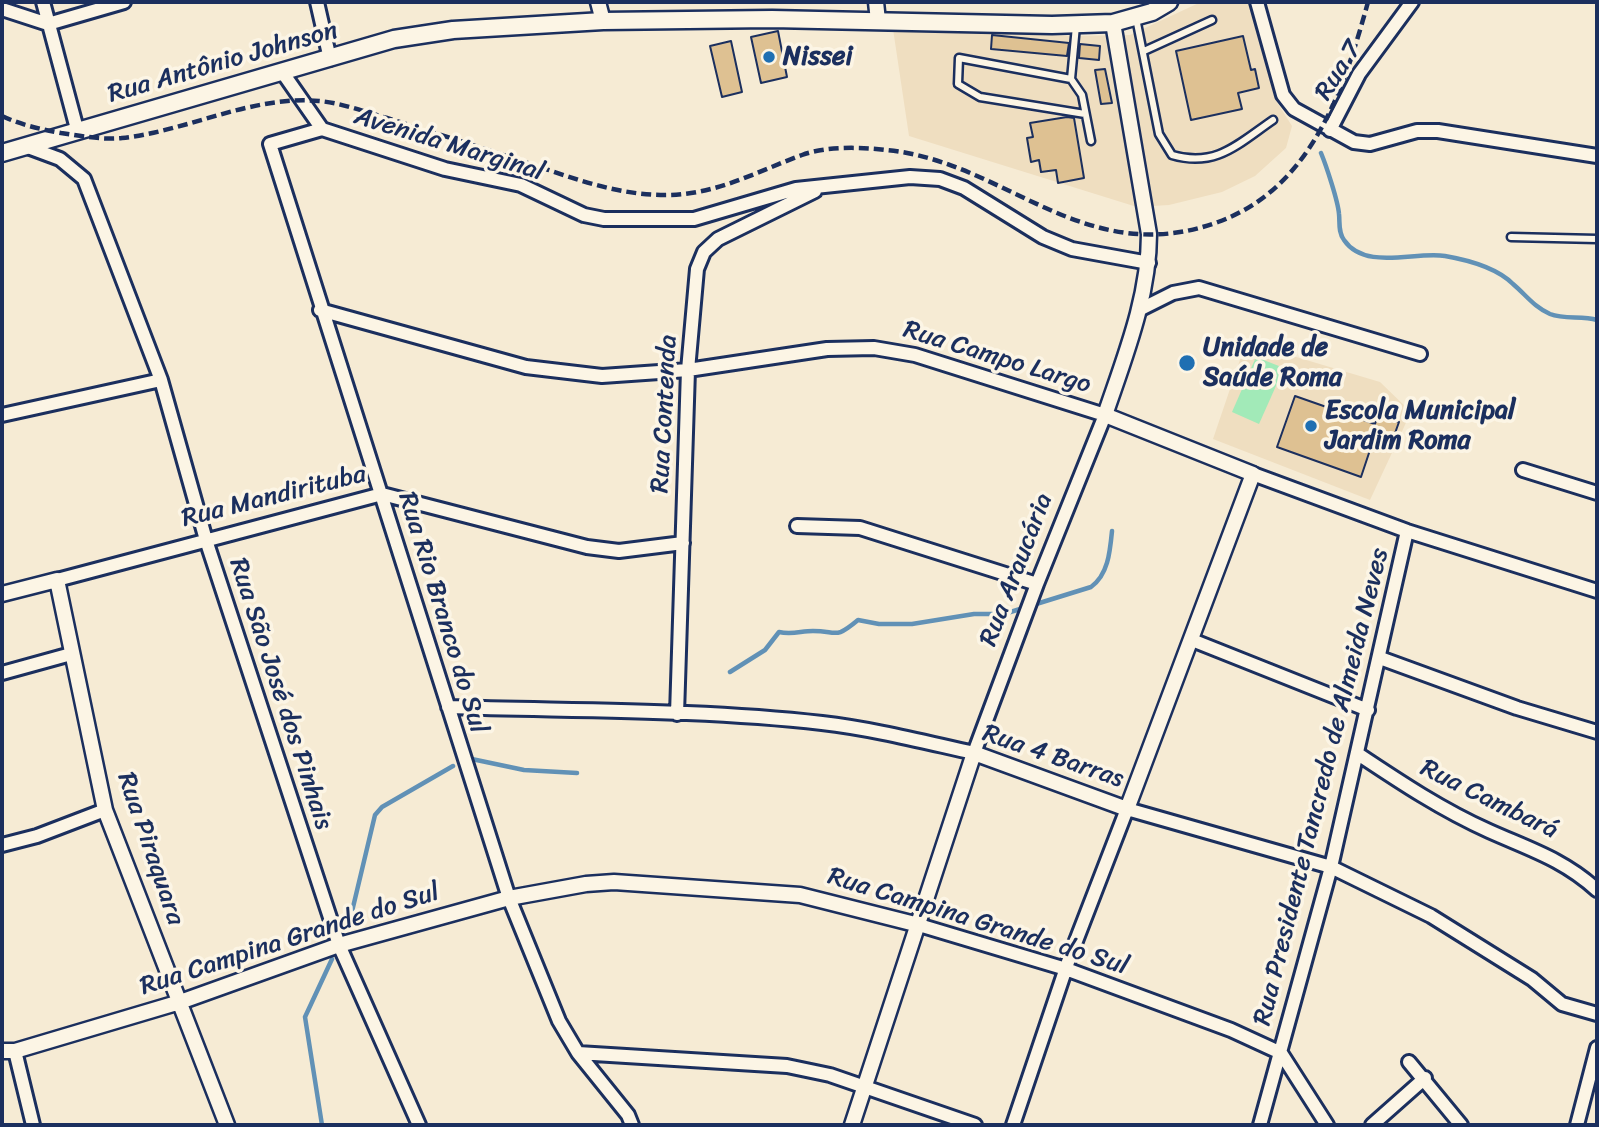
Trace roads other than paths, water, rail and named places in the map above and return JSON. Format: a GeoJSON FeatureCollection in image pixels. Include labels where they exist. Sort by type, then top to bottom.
{"type":"FeatureCollection","features":[{"type":"Feature","properties":{"kind":"main road","name":"Rua Antônio Johnson"},"geometry":{"type":"LineString","coordinates":[[2,153],[394,39],[453,30],[603,21],[1113,23],[1169,2]]}},
{"type":"Feature","properties":{"kind":"street"},"geometry":{"type":"LineString","coordinates":[[44,2],[77,130]]}},
{"type":"Feature","properties":{"kind":"street"},"geometry":{"type":"LineString","coordinates":[[2,9],[48,24],[124,2]]}},
{"type":"Feature","properties":{"kind":"street"},"geometry":{"type":"LineString","coordinates":[[317,2],[330,59]]}},
{"type":"Feature","properties":{"kind":"street"},"geometry":{"type":"LineString","coordinates":[[598,2],[603,21]]}},
{"type":"Feature","properties":{"kind":"street"},"geometry":{"type":"LineString","coordinates":[[876,2],[878,21]]}},
{"type":"Feature","properties":{"kind":"street"},"geometry":{"type":"LineString","coordinates":[[1257,2],[1283,95],[1294,109],[1354,142],[1370,144],[1417,131],[1438,131],[1597,156]]}},
{"type":"Feature","properties":{"kind":"street","name":"Rua 7"},"geometry":{"type":"LineString","coordinates":[[1330,130],[1359,74],[1412,2]]}},
{"type":"Feature","properties":{"kind":"street","name":"Rua Araucária"},"geometry":{"type":"LineString","coordinates":[[852,1125],[974,753],[1037,584],[1105,415],[1139,310],[1149,263],[1149,234],[1113,23]]}},
{"type":"Feature","properties":{"kind":"street","name":"Avenida Marginal"},"geometry":{"type":"LineString","coordinates":[[283,73],[322,129],[445,169],[521,186],[569,210],[604,219],[694,219],[796,190],[910,177],[940,179],[964,188],[1052,241],[1072,249],[1149,263]]}},
{"type":"Feature","properties":{"kind":"street","name":"Rua Rio Branco do Sul"},"geometry":{"type":"LineString","coordinates":[[322,129],[270,144],[320,310],[382,494],[509,898],[559,1021],[578,1053],[619,1102],[632,1125]]}},
{"type":"Feature","properties":{"kind":"street","name":"Rua São José dos Pinhais"},"geometry":{"type":"LineString","coordinates":[[22,145],[60,159],[84,179],[161,380],[206,540],[338,945],[419,1125]]}},
{"type":"Feature","properties":{"kind":"street","name":"Rua Contenda"},"geometry":{"type":"LineString","coordinates":[[677,714],[688,370],[697,269],[704,252],[718,239],[821,188]]}},
{"type":"Feature","properties":{"kind":"street"},"geometry":{"type":"LineString","coordinates":[[1139,310],[1173,293],[1199,288],[1420,354]]}},
{"type":"Feature","properties":{"kind":"street","name":"Rua Campo Largo"},"geometry":{"type":"LineString","coordinates":[[320,310],[526,367],[602,376],[688,370],[827,349],[874,348],[915,355],[1105,415],[1407,531],[1597,591]]}},
{"type":"Feature","properties":{"kind":"street"},"geometry":{"type":"LineString","coordinates":[[2,415],[161,380]]}},
{"type":"Feature","properties":{"kind":"street"},"geometry":{"type":"LineString","coordinates":[[1523,470],[1597,493]]}},
{"type":"Feature","properties":{"kind":"street"},"geometry":{"type":"LineString","coordinates":[[1013,1125],[1066,969],[1253,474]]}},
{"type":"Feature","properties":{"kind":"street","name":"Rua Mandirituba"},"geometry":{"type":"LineString","coordinates":[[2,594],[382,494],[587,547],[619,551],[683,543]]}},
{"type":"Feature","properties":{"kind":"street"},"geometry":{"type":"LineString","coordinates":[[797,526],[860,528],[1037,584]]}},
{"type":"Feature","properties":{"kind":"street","name":"Rua Presidente Tancredo de Almeida Neves"},"geometry":{"type":"LineString","coordinates":[[1260,1125],[1359,754],[1407,531]]}},
{"type":"Feature","properties":{"kind":"street","name":"Rua Piraquara"},"geometry":{"type":"LineString","coordinates":[[57,580],[105,810],[227,1125]]}},
{"type":"Feature","properties":{"kind":"street"},"geometry":{"type":"LineString","coordinates":[[1192,640],[1368,710]]}},
{"type":"Feature","properties":{"kind":"street"},"geometry":{"type":"LineString","coordinates":[[2,673],[71,654]]}},
{"type":"Feature","properties":{"kind":"street"},"geometry":{"type":"LineString","coordinates":[[1380,658],[1517,708],[1597,732]]}},
{"type":"Feature","properties":{"kind":"street","name":"Rua 4 Barras"},"geometry":{"type":"LineString","coordinates":[[448,707],[677,714],[820,723],[875,730],[974,753],[1127,809],[1331,867],[1431,916],[1532,979],[1562,1004],[1597,1014]]}},
{"type":"Feature","properties":{"kind":"street","name":"Rua Cambará"},"geometry":{"type":"LineString","coordinates":[[1359,754],[1437,804],[1488,830],[1551,856],[1597,890]]}},
{"type":"Feature","properties":{"kind":"street"},"geometry":{"type":"LineString","coordinates":[[2,845],[37,836],[105,810]]}},
{"type":"Feature","properties":{"kind":"street","name":"Rua Campina Grande do Sul"},"geometry":{"type":"LineString","coordinates":[[8,1051],[180,1002],[338,945],[509,898],[586,884],[614,882],[800,895],[919,925],[1066,969],[1231,1030],[1280,1053]]}},
{"type":"Feature","properties":{"kind":"street"},"geometry":{"type":"LineString","coordinates":[[1577,1125],[1597,1048]]}},
{"type":"Feature","properties":{"kind":"street"},"geometry":{"type":"LineString","coordinates":[[8,1051],[33,1125]]}},
{"type":"Feature","properties":{"kind":"street"},"geometry":{"type":"LineString","coordinates":[[578,1053],[787,1066],[830,1075],[975,1125]]}},
{"type":"Feature","properties":{"kind":"street"},"geometry":{"type":"LineString","coordinates":[[1280,1053],[1327,1125]]}},
{"type":"Feature","properties":{"kind":"street"},"geometry":{"type":"LineString","coordinates":[[1409,1062],[1425,1078],[1461,1125]]}},
{"type":"Feature","properties":{"kind":"street"},"geometry":{"type":"LineString","coordinates":[[1372,1125],[1425,1078]]}},
{"type":"Feature","properties":{"kind":"lane"},"geometry":{"type":"LineString","coordinates":[[1136,16],[1158,134],[1172,155],[1193,161],[1222,155],[1273,120]]}},
{"type":"Feature","properties":{"kind":"lane"},"geometry":{"type":"LineString","coordinates":[[1143,51],[1212,20]]}},
{"type":"Feature","properties":{"kind":"lane"},"geometry":{"type":"LineString","coordinates":[[1077,24],[1071,79],[1082,95],[1091,141]]}},
{"type":"Feature","properties":{"kind":"lane"},"geometry":{"type":"LineString","coordinates":[[1071,79],[959,58],[958,84],[980,97],[1085,114]]}},
{"type":"Feature","properties":{"kind":"lane"},"geometry":{"type":"LineString","coordinates":[[1511,237],[1597,239]]}},
{"type":"Feature","properties":{"kind":"waterway"},"geometry":{"type":"LineString","coordinates":[[1321,153],[1336,201],[1341,234],[1353,249],[1364,255],[1377,257],[1433,255],[1472,262],[1506,278],[1550,314],[1597,320]]}},
{"type":"Feature","properties":{"kind":"waterway"},"geometry":{"type":"LineString","coordinates":[[730,672],[765,650],[779,632],[836,633],[858,620],[879,624],[912,624],[974,614],[1004,614],[1091,587],[1105,570],[1112,531]]}},
{"type":"Feature","properties":{"kind":"waterway"},"geometry":{"type":"LineString","coordinates":[[467,758],[524,770],[577,773]]}},
{"type":"Feature","properties":{"kind":"waterway"},"geometry":{"type":"LineString","coordinates":[[349,924],[375,815],[382,807],[453,766]]}},
{"type":"Feature","properties":{"kind":"waterway"},"geometry":{"type":"LineString","coordinates":[[322,1125],[305,1017],[332,959]]}},
{"type":"Feature","properties":{"kind":"railway"},"geometry":{"type":"LineString","coordinates":[[2,116],[53,131],[122,138],[269,103],[319,101],[387,118],[584,181],[617,190],[652,195],[704,191],[811,152],[844,148],[886,150],[929,158],[970,173],[1086,224],[1126,233],[1170,233],[1218,222],[1250,206],[1278,186],[1319,132],[1335,101],[1368,2]]}},
{"type":"Feature","properties":{"kind":"place","name":"Nissei"},"geometry":{"type":"Point","coordinates":[769,57]}},
{"type":"Feature","properties":{"kind":"place","name":"Unidade de Saúde Roma"},"geometry":{"type":"Point","coordinates":[1187,363]}},
{"type":"Feature","properties":{"kind":"place","name":"Escola Municipal Jardim Roma"},"geometry":{"type":"Point","coordinates":[1311,426]}}]}
